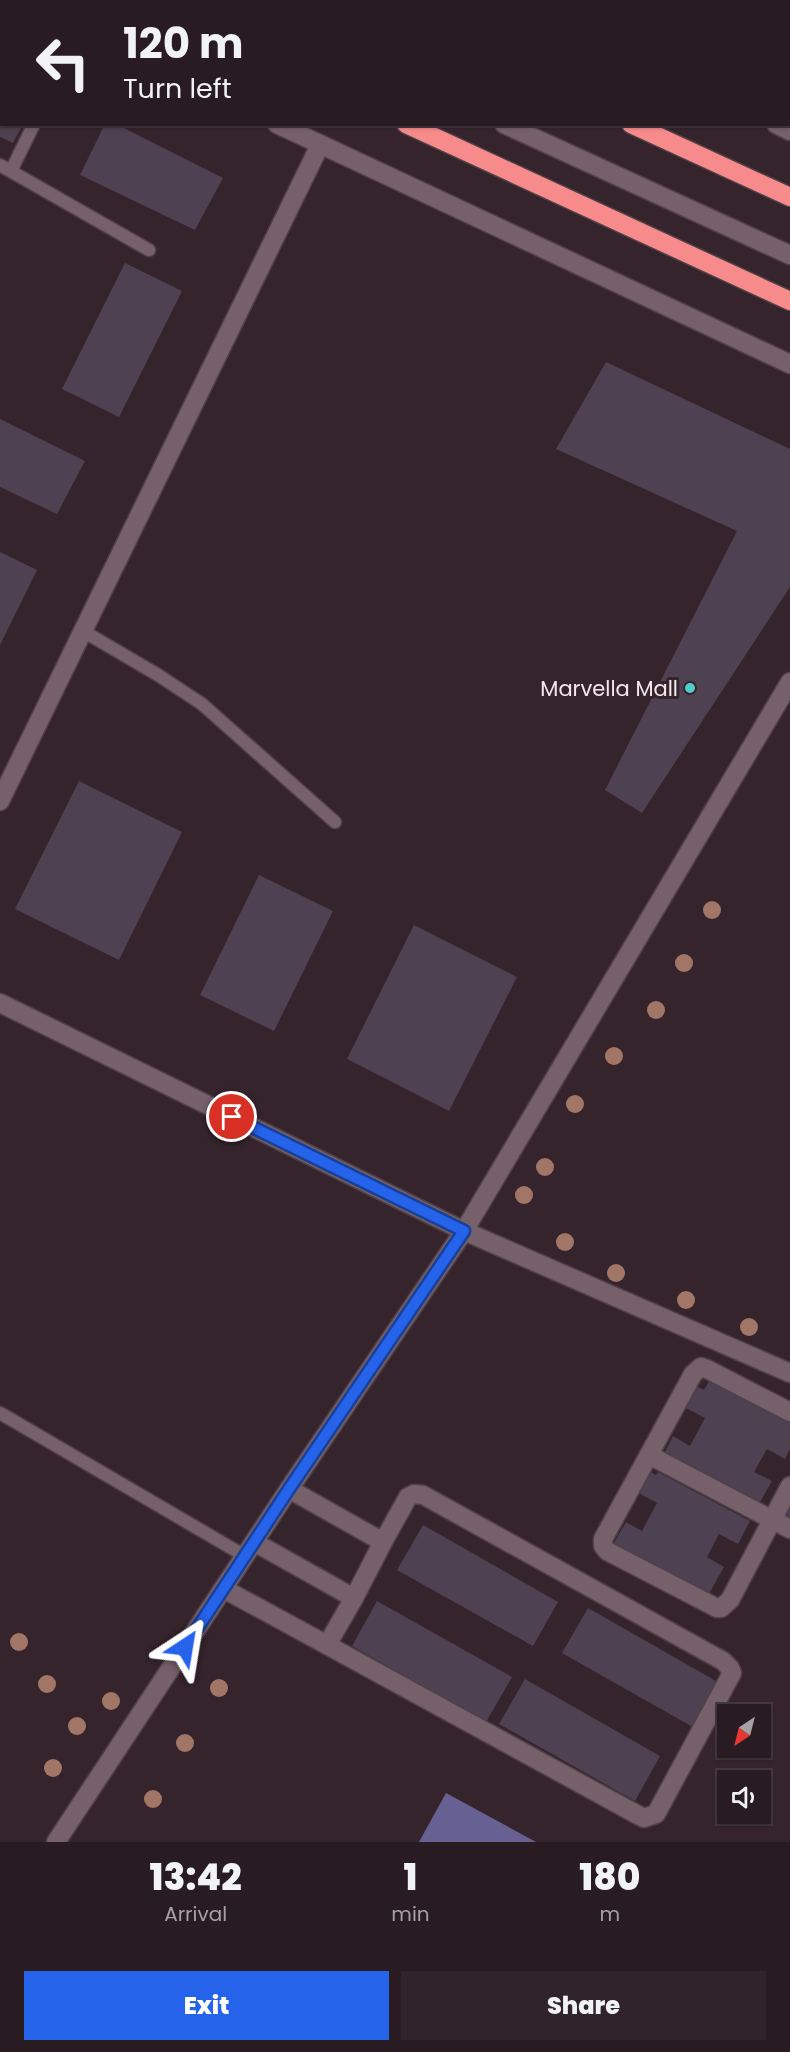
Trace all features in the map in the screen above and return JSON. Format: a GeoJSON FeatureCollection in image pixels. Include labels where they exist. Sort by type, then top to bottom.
{"type":"FeatureCollection","features":[{"type":"Feature","properties":{"kind":"highway"},"geometry":{"type":"LineString","coordinates":[[410,126],[790,301]]}},
{"type":"Feature","properties":{"kind":"highway"},"geometry":{"type":"LineString","coordinates":[[635,126],[790,197]]}},
{"type":"Feature","properties":{"kind":"street"},"geometry":{"type":"LineString","coordinates":[[282,126],[790,364]]}},
{"type":"Feature","properties":{"kind":"street"},"geometry":{"type":"LineString","coordinates":[[508,126],[790,255]]}},
{"type":"Feature","properties":{"kind":"street"},"geometry":{"type":"LineString","coordinates":[[0,801],[320,145]]}},
{"type":"Feature","properties":{"kind":"street"},"geometry":{"type":"LineString","coordinates":[[56,1842],[289,1489],[464,1231],[790,682]]}},
{"type":"Feature","properties":{"kind":"street"},"geometry":{"type":"LineString","coordinates":[[0,1003],[464,1231],[790,1373]]}},
{"type":"Feature","properties":{"kind":"street"},"geometry":{"type":"LineString","coordinates":[[790,1412],[701,1367],[693,1374],[603,1539],[603,1546],[607,1551],[717,1608],[722,1608],[730,1600],[790,1486]]}},
{"type":"Feature","properties":{"kind":"street"},"geometry":{"type":"LineString","coordinates":[[649,1455],[790,1529]]}},
{"type":"Feature","properties":{"kind":"street"},"geometry":{"type":"LineString","coordinates":[[289,1489],[383,1542]]}},
{"type":"Feature","properties":{"kind":"street"},"geometry":{"type":"LineString","coordinates":[[224,1589],[644,1818],[657,1814],[732,1673],[723,1661],[423,1495],[414,1494],[408,1497],[327,1645]]}},
{"type":"Feature","properties":{"kind":"street"},"geometry":{"type":"LineString","coordinates":[[250,1549],[354,1598]]}},
{"type":"Feature","properties":{"kind":"lane"},"geometry":{"type":"LineString","coordinates":[[33,126],[6,168],[149,250]]}},
{"type":"Feature","properties":{"kind":"lane"},"geometry":{"type":"LineString","coordinates":[[83,632],[158,675],[202,704],[334,822]]}},
{"type":"Feature","properties":{"kind":"lane"},"geometry":{"type":"LineString","coordinates":[[0,1413],[250,1549]]}},
{"type":"Feature","properties":{"kind":"shaded area"},"geometry":{"type":"Polygon","coordinates":[[[446,1793],[536,1842],[419,1842],[446,1793]]]}},
{"type":"Feature","properties":{"kind":"building"},"geometry":{"type":"Polygon","coordinates":[[[0,126],[22,126],[13,143],[0,137],[0,126]]]}},
{"type":"Feature","properties":{"kind":"building"},"geometry":{"type":"Polygon","coordinates":[[[104,126],[120,126],[223,178],[195,230],[80,175],[104,126]]]}},
{"type":"Feature","properties":{"kind":"building"},"geometry":{"type":"Polygon","coordinates":[[[125,263],[182,291],[119,417],[62,389],[125,263]]]}},
{"type":"Feature","properties":{"kind":"building","name":"Marvella Mall"},"geometry":{"type":"Polygon","coordinates":[[[606,362],[790,449],[790,587],[642,813],[605,790],[737,531],[556,449],[606,362]]]}},
{"type":"Feature","properties":{"kind":"building"},"geometry":{"type":"Polygon","coordinates":[[[0,419],[85,461],[57,514],[0,487],[0,419]]]}},
{"type":"Feature","properties":{"kind":"building"},"geometry":{"type":"Polygon","coordinates":[[[0,552],[37,570],[0,645],[0,552]]]}},
{"type":"Feature","properties":{"kind":"building"},"geometry":{"type":"Polygon","coordinates":[[[79,781],[182,832],[119,960],[15,909],[79,781]]]}},
{"type":"Feature","properties":{"kind":"building"},"geometry":{"type":"Polygon","coordinates":[[[259,875],[333,911],[274,1031],[200,995],[259,875]]]}},
{"type":"Feature","properties":{"kind":"building"},"geometry":{"type":"Polygon","coordinates":[[[414,925],[517,977],[449,1111],[347,1059],[414,925]]]}},
{"type":"Feature","properties":{"kind":"building"},"geometry":{"type":"Polygon","coordinates":[[[711,1378],[790,1421],[790,1449],[785,1459],[767,1449],[754,1472],[772,1481],[756,1509],[662,1458],[673,1436],[690,1446],[705,1418],[682,1406],[694,1385],[704,1390],[711,1378]]]}},
{"type":"Feature","properties":{"kind":"building"},"geometry":{"type":"Polygon","coordinates":[[[647,1470],[656,1475],[658,1472],[750,1521],[738,1544],[719,1534],[707,1557],[724,1567],[706,1599],[611,1548],[626,1522],[642,1531],[657,1503],[635,1491],[647,1470]]]}},
{"type":"Feature","properties":{"kind":"building"},"geometry":{"type":"Polygon","coordinates":[[[790,1505],[790,1526],[781,1521],[790,1505]]]}},
{"type":"Feature","properties":{"kind":"building"},"geometry":{"type":"Polygon","coordinates":[[[423,1525],[558,1602],[533,1646],[397,1570],[423,1525]]]}},
{"type":"Feature","properties":{"kind":"building"},"geometry":{"type":"Polygon","coordinates":[[[377,1601],[512,1677],[486,1722],[352,1646],[377,1601]]]}},
{"type":"Feature","properties":{"kind":"building"},"geometry":{"type":"Polygon","coordinates":[[[588,1608],[723,1685],[698,1730],[562,1653],[588,1608]]]}},
{"type":"Feature","properties":{"kind":"building"},"geometry":{"type":"Polygon","coordinates":[[[525,1679],[660,1756],[635,1801],[499,1724],[525,1679]]]}},
{"type":"Feature","properties":{"kind":"place","name":"Marvella Mall"},"geometry":{"type":"Point","coordinates":[690,688]}},
{"type":"Feature","properties":{"kind":"route"},"geometry":{"type":"LineString","coordinates":[[185,1647],[464,1231],[232,1117]]}}]}
